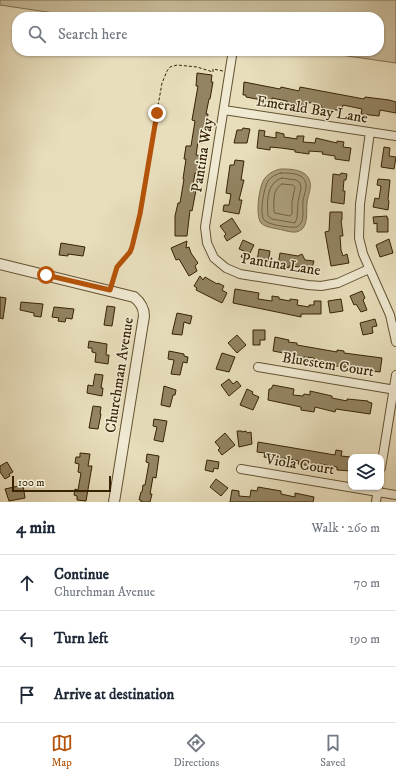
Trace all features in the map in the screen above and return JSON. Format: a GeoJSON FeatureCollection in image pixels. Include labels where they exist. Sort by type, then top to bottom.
{"type":"FeatureCollection","features":[{"type":"Feature","properties":{"kind":"street","name":"Pantina Way"},"geometry":{"type":"LineString","coordinates":[[214,258],[207,243],[205,227],[232,56]]}},
{"type":"Feature","properties":{"kind":"street","name":"Emerald Bay Lane"},"geometry":{"type":"LineString","coordinates":[[224,110],[396,136]]}},
{"type":"Feature","properties":{"kind":"street"},"geometry":{"type":"LineString","coordinates":[[370,132],[360,204],[359,238],[369,269],[393,314],[396,342]]}},
{"type":"Feature","properties":{"kind":"street","name":"Pantina Lane"},"geometry":{"type":"LineString","coordinates":[[214,258],[226,268],[240,274],[321,286],[338,283],[369,269]]}},
{"type":"Feature","properties":{"kind":"street","name":"Churchman Avenue"},"geometry":{"type":"LineString","coordinates":[[0,264],[134,296],[139,300],[142,306],[144,316],[114,502]]}},
{"type":"Feature","properties":{"kind":"street","name":"Bluestem Court"},"geometry":{"type":"LineString","coordinates":[[258,367],[395,389]]}},
{"type":"Feature","properties":{"kind":"street"},"geometry":{"type":"LineString","coordinates":[[383,454],[395,389],[396,375]]}},
{"type":"Feature","properties":{"kind":"street","name":"Viola Court"},"geometry":{"type":"LineString","coordinates":[[241,469],[348,485]]}},
{"type":"Feature","properties":{"kind":"street"},"geometry":{"type":"LineString","coordinates":[[376,502],[378,490]]}},
{"type":"Feature","properties":{"kind":"street","name":"Viola Court"},"geometry":{"type":"LineString","coordinates":[[381,490],[396,495]]}},
{"type":"Feature","properties":{"kind":"path"},"geometry":{"type":"LineString","coordinates":[[110,290],[117,267],[130,252],[132,247],[145,183],[162,83],[167,71],[170,67],[176,65],[197,67],[213,72],[214,69],[230,72]]}},
{"type":"Feature","properties":{"kind":"shaded area"},"geometry":{"type":"Polygon","coordinates":[[[0,0],[396,0],[396,63],[348,56],[384,56],[384,12],[47,12],[0,5],[0,0]]]}},
{"type":"Feature","properties":{"kind":"water"},"geometry":{"type":"Polygon","coordinates":[[[281,169],[299,171],[305,174],[310,181],[306,222],[302,229],[297,232],[289,232],[267,226],[261,223],[259,219],[258,200],[263,182],[270,173],[281,169]]]}},
{"type":"Feature","properties":{"kind":"building"},"geometry":{"type":"Polygon","coordinates":[[[197,73],[212,75],[211,82],[213,82],[206,114],[208,114],[204,139],[202,143],[198,142],[196,155],[202,156],[198,174],[195,173],[193,185],[197,185],[192,211],[190,210],[187,236],[175,236],[175,216],[178,203],[180,203],[184,179],[186,159],[184,159],[186,146],[191,146],[195,121],[192,120],[198,86],[196,86],[197,73]]]}},
{"type":"Feature","properties":{"kind":"building"},"geometry":{"type":"Polygon","coordinates":[[[244,82],[280,89],[281,87],[299,91],[300,87],[364,99],[365,97],[389,100],[396,102],[396,113],[380,110],[379,116],[361,114],[362,109],[343,105],[342,110],[332,110],[324,109],[325,108],[321,107],[321,105],[305,102],[304,106],[287,103],[287,101],[272,98],[272,102],[246,97],[246,95],[243,95],[244,82]]]}},
{"type":"Feature","properties":{"kind":"building"},"geometry":{"type":"Polygon","coordinates":[[[243,128],[250,129],[247,143],[234,143],[237,130],[242,130],[243,128]]]}},
{"type":"Feature","properties":{"kind":"building"},"geometry":{"type":"Polygon","coordinates":[[[259,130],[265,131],[264,136],[276,138],[276,132],[284,134],[284,137],[297,139],[297,136],[304,136],[303,142],[315,143],[316,138],[337,143],[337,141],[344,142],[343,147],[351,148],[349,161],[335,159],[335,156],[322,154],[323,152],[309,151],[309,154],[281,148],[270,147],[270,150],[257,148],[259,130]]]}},
{"type":"Feature","properties":{"kind":"building"},"geometry":{"type":"Polygon","coordinates":[[[384,147],[390,148],[389,156],[396,157],[394,169],[381,167],[384,147]]]}},
{"type":"Feature","properties":{"kind":"building"},"geometry":{"type":"Polygon","coordinates":[[[235,160],[244,161],[241,180],[244,180],[239,200],[242,200],[239,214],[223,211],[224,205],[229,205],[231,194],[226,193],[230,165],[234,165],[235,160]]]}},
{"type":"Feature","properties":{"kind":"building"},"geometry":{"type":"Polygon","coordinates":[[[341,173],[347,174],[346,180],[344,180],[344,204],[331,202],[333,174],[340,175],[341,173]]]}},
{"type":"Feature","properties":{"kind":"building"},"geometry":{"type":"Polygon","coordinates":[[[378,179],[390,180],[388,210],[373,207],[375,198],[379,199],[381,186],[377,185],[378,179]]]}},
{"type":"Feature","properties":{"kind":"building"},"geometry":{"type":"Polygon","coordinates":[[[330,212],[342,212],[341,220],[343,236],[340,236],[341,250],[343,256],[347,254],[349,263],[331,266],[325,232],[329,231],[330,212]]]}},
{"type":"Feature","properties":{"kind":"building"},"geometry":{"type":"Polygon","coordinates":[[[387,216],[388,232],[377,232],[377,223],[374,224],[373,217],[387,216]]]}},
{"type":"Feature","properties":{"kind":"building"},"geometry":{"type":"Polygon","coordinates":[[[232,218],[241,232],[227,241],[224,236],[226,234],[220,226],[232,218]]]}},
{"type":"Feature","properties":{"kind":"building"},"geometry":{"type":"Polygon","coordinates":[[[389,239],[393,253],[380,257],[376,245],[389,239]]]}},
{"type":"Feature","properties":{"kind":"building"},"geometry":{"type":"Polygon","coordinates":[[[243,240],[254,245],[247,259],[241,257],[244,251],[239,249],[243,240]]]}},
{"type":"Feature","properties":{"kind":"building"},"geometry":{"type":"Polygon","coordinates":[[[187,241],[186,248],[189,247],[198,263],[195,266],[197,271],[189,276],[179,259],[176,260],[171,248],[187,241]]]}},
{"type":"Feature","properties":{"kind":"building"},"geometry":{"type":"Polygon","coordinates":[[[61,243],[85,247],[83,256],[68,254],[68,256],[59,255],[61,243]]]}},
{"type":"Feature","properties":{"kind":"building"},"geometry":{"type":"Polygon","coordinates":[[[259,249],[270,251],[268,263],[257,261],[259,249]]]}},
{"type":"Feature","properties":{"kind":"building"},"geometry":{"type":"Polygon","coordinates":[[[280,253],[298,256],[302,254],[305,260],[314,261],[312,268],[289,266],[289,268],[278,265],[280,253]]]}},
{"type":"Feature","properties":{"kind":"building"},"geometry":{"type":"Polygon","coordinates":[[[200,276],[203,280],[205,277],[224,286],[222,290],[227,293],[222,303],[196,290],[197,288],[194,286],[200,276]]]}},
{"type":"Feature","properties":{"kind":"building"},"geometry":{"type":"Polygon","coordinates":[[[235,289],[259,293],[258,299],[272,301],[272,296],[279,297],[279,299],[290,301],[290,299],[298,300],[297,305],[309,307],[309,305],[314,305],[314,301],[321,301],[321,314],[301,314],[301,317],[233,303],[235,289]]]}},
{"type":"Feature","properties":{"kind":"building"},"geometry":{"type":"Polygon","coordinates":[[[362,291],[365,298],[363,300],[367,310],[361,312],[356,304],[354,305],[350,296],[362,291]]]}},
{"type":"Feature","properties":{"kind":"building"},"geometry":{"type":"Polygon","coordinates":[[[0,297],[6,298],[3,319],[0,318],[0,297]]]}},
{"type":"Feature","properties":{"kind":"building"},"geometry":{"type":"Polygon","coordinates":[[[341,299],[343,311],[330,313],[328,301],[341,299]]]}},
{"type":"Feature","properties":{"kind":"building"},"geometry":{"type":"Polygon","coordinates":[[[21,302],[43,304],[41,317],[34,316],[34,313],[20,310],[21,302]]]}},
{"type":"Feature","properties":{"kind":"building"},"geometry":{"type":"Polygon","coordinates":[[[107,306],[115,307],[112,326],[104,325],[107,306]]]}},
{"type":"Feature","properties":{"kind":"building"},"geometry":{"type":"Polygon","coordinates":[[[54,307],[74,309],[72,319],[66,318],[65,322],[58,321],[59,318],[52,317],[54,307]]]}},
{"type":"Feature","properties":{"kind":"building"},"geometry":{"type":"Polygon","coordinates":[[[177,313],[192,316],[190,324],[184,322],[182,335],[172,334],[177,313]]]}},
{"type":"Feature","properties":{"kind":"building"},"geometry":{"type":"Polygon","coordinates":[[[375,319],[377,326],[372,327],[373,333],[363,335],[360,323],[375,319]]]}},
{"type":"Feature","properties":{"kind":"building"},"geometry":{"type":"Polygon","coordinates":[[[253,330],[265,330],[265,340],[260,340],[260,345],[253,345],[253,330]]]}},
{"type":"Feature","properties":{"kind":"building"},"geometry":{"type":"Polygon","coordinates":[[[237,335],[246,345],[237,353],[228,343],[237,335]]]}},
{"type":"Feature","properties":{"kind":"building"},"geometry":{"type":"Polygon","coordinates":[[[275,337],[289,340],[288,342],[297,343],[297,345],[382,358],[380,372],[329,365],[314,361],[314,358],[304,357],[303,360],[288,357],[289,354],[273,351],[275,337]]]}},
{"type":"Feature","properties":{"kind":"building"},"geometry":{"type":"Polygon","coordinates":[[[89,341],[107,344],[106,355],[109,355],[108,364],[95,362],[96,353],[92,352],[92,348],[88,348],[89,341]]]}},
{"type":"Feature","properties":{"kind":"building"},"geometry":{"type":"Polygon","coordinates":[[[169,351],[184,354],[184,356],[188,357],[187,363],[183,362],[180,375],[171,374],[174,360],[168,359],[169,351]]]}},
{"type":"Feature","properties":{"kind":"building"},"geometry":{"type":"Polygon","coordinates":[[[222,353],[235,357],[229,372],[216,369],[222,353]]]}},
{"type":"Feature","properties":{"kind":"building"},"geometry":{"type":"Polygon","coordinates":[[[95,374],[103,375],[101,388],[103,388],[102,396],[87,393],[88,385],[93,386],[95,374]]]}},
{"type":"Feature","properties":{"kind":"building"},"geometry":{"type":"Polygon","coordinates":[[[229,379],[233,384],[237,381],[241,386],[229,396],[221,385],[229,379]]]}},
{"type":"Feature","properties":{"kind":"building"},"geometry":{"type":"Polygon","coordinates":[[[273,385],[294,389],[293,395],[310,395],[310,391],[347,401],[347,399],[368,401],[372,403],[370,414],[336,409],[335,412],[315,407],[314,412],[301,410],[301,407],[268,400],[269,389],[271,389],[273,385]]]}},
{"type":"Feature","properties":{"kind":"building"},"geometry":{"type":"Polygon","coordinates":[[[164,386],[176,390],[170,407],[161,405],[164,386]]]}},
{"type":"Feature","properties":{"kind":"building"},"geometry":{"type":"Polygon","coordinates":[[[247,389],[253,392],[252,394],[259,397],[253,410],[240,405],[247,389]]]}},
{"type":"Feature","properties":{"kind":"building"},"geometry":{"type":"Polygon","coordinates":[[[93,406],[101,407],[98,429],[89,428],[93,406]]]}},
{"type":"Feature","properties":{"kind":"building"},"geometry":{"type":"Polygon","coordinates":[[[154,419],[167,421],[163,442],[154,440],[157,427],[153,426],[154,419]]]}},
{"type":"Feature","properties":{"kind":"building"},"geometry":{"type":"Polygon","coordinates":[[[237,431],[246,431],[247,433],[251,432],[252,444],[239,447],[237,431]]]}},
{"type":"Feature","properties":{"kind":"building"},"geometry":{"type":"Polygon","coordinates":[[[225,433],[235,445],[222,455],[218,450],[220,448],[215,442],[225,433]]]}},
{"type":"Feature","properties":{"kind":"building"},"geometry":{"type":"Polygon","coordinates":[[[258,442],[335,455],[336,450],[342,451],[341,456],[348,457],[348,471],[337,470],[337,467],[320,464],[319,467],[298,464],[299,461],[282,458],[282,461],[264,457],[265,453],[257,452],[258,442]]]}},
{"type":"Feature","properties":{"kind":"building"},"geometry":{"type":"Polygon","coordinates":[[[80,453],[90,454],[88,466],[92,466],[86,501],[77,500],[77,496],[74,495],[75,489],[78,490],[81,473],[78,472],[79,464],[75,463],[76,457],[80,457],[80,453]]]}},
{"type":"Feature","properties":{"kind":"building"},"geometry":{"type":"Polygon","coordinates":[[[147,454],[159,456],[156,478],[153,477],[150,502],[141,502],[141,500],[139,500],[143,485],[145,485],[149,463],[146,462],[147,454]]]}},
{"type":"Feature","properties":{"kind":"building"},"geometry":{"type":"Polygon","coordinates":[[[207,460],[219,462],[218,469],[214,468],[213,472],[205,470],[207,460]]]}},
{"type":"Feature","properties":{"kind":"building"},"geometry":{"type":"Polygon","coordinates":[[[7,462],[13,472],[5,479],[0,472],[0,466],[7,462]]]}},
{"type":"Feature","properties":{"kind":"building"},"geometry":{"type":"Polygon","coordinates":[[[216,479],[228,488],[221,496],[210,487],[216,479]]]}},
{"type":"Feature","properties":{"kind":"building"},"geometry":{"type":"Polygon","coordinates":[[[23,485],[25,498],[9,501],[5,489],[23,485]]]}},
{"type":"Feature","properties":{"kind":"building"},"geometry":{"type":"Polygon","coordinates":[[[258,487],[281,491],[281,494],[295,497],[295,493],[314,497],[313,502],[230,502],[232,490],[239,491],[239,496],[250,497],[251,490],[257,491],[258,487]]]}},
{"type":"Feature","properties":{"kind":"route"},"geometry":{"type":"LineString","coordinates":[[46,275],[110,290],[114,272],[130,252],[132,247],[140,214],[157,113]]}}]}
